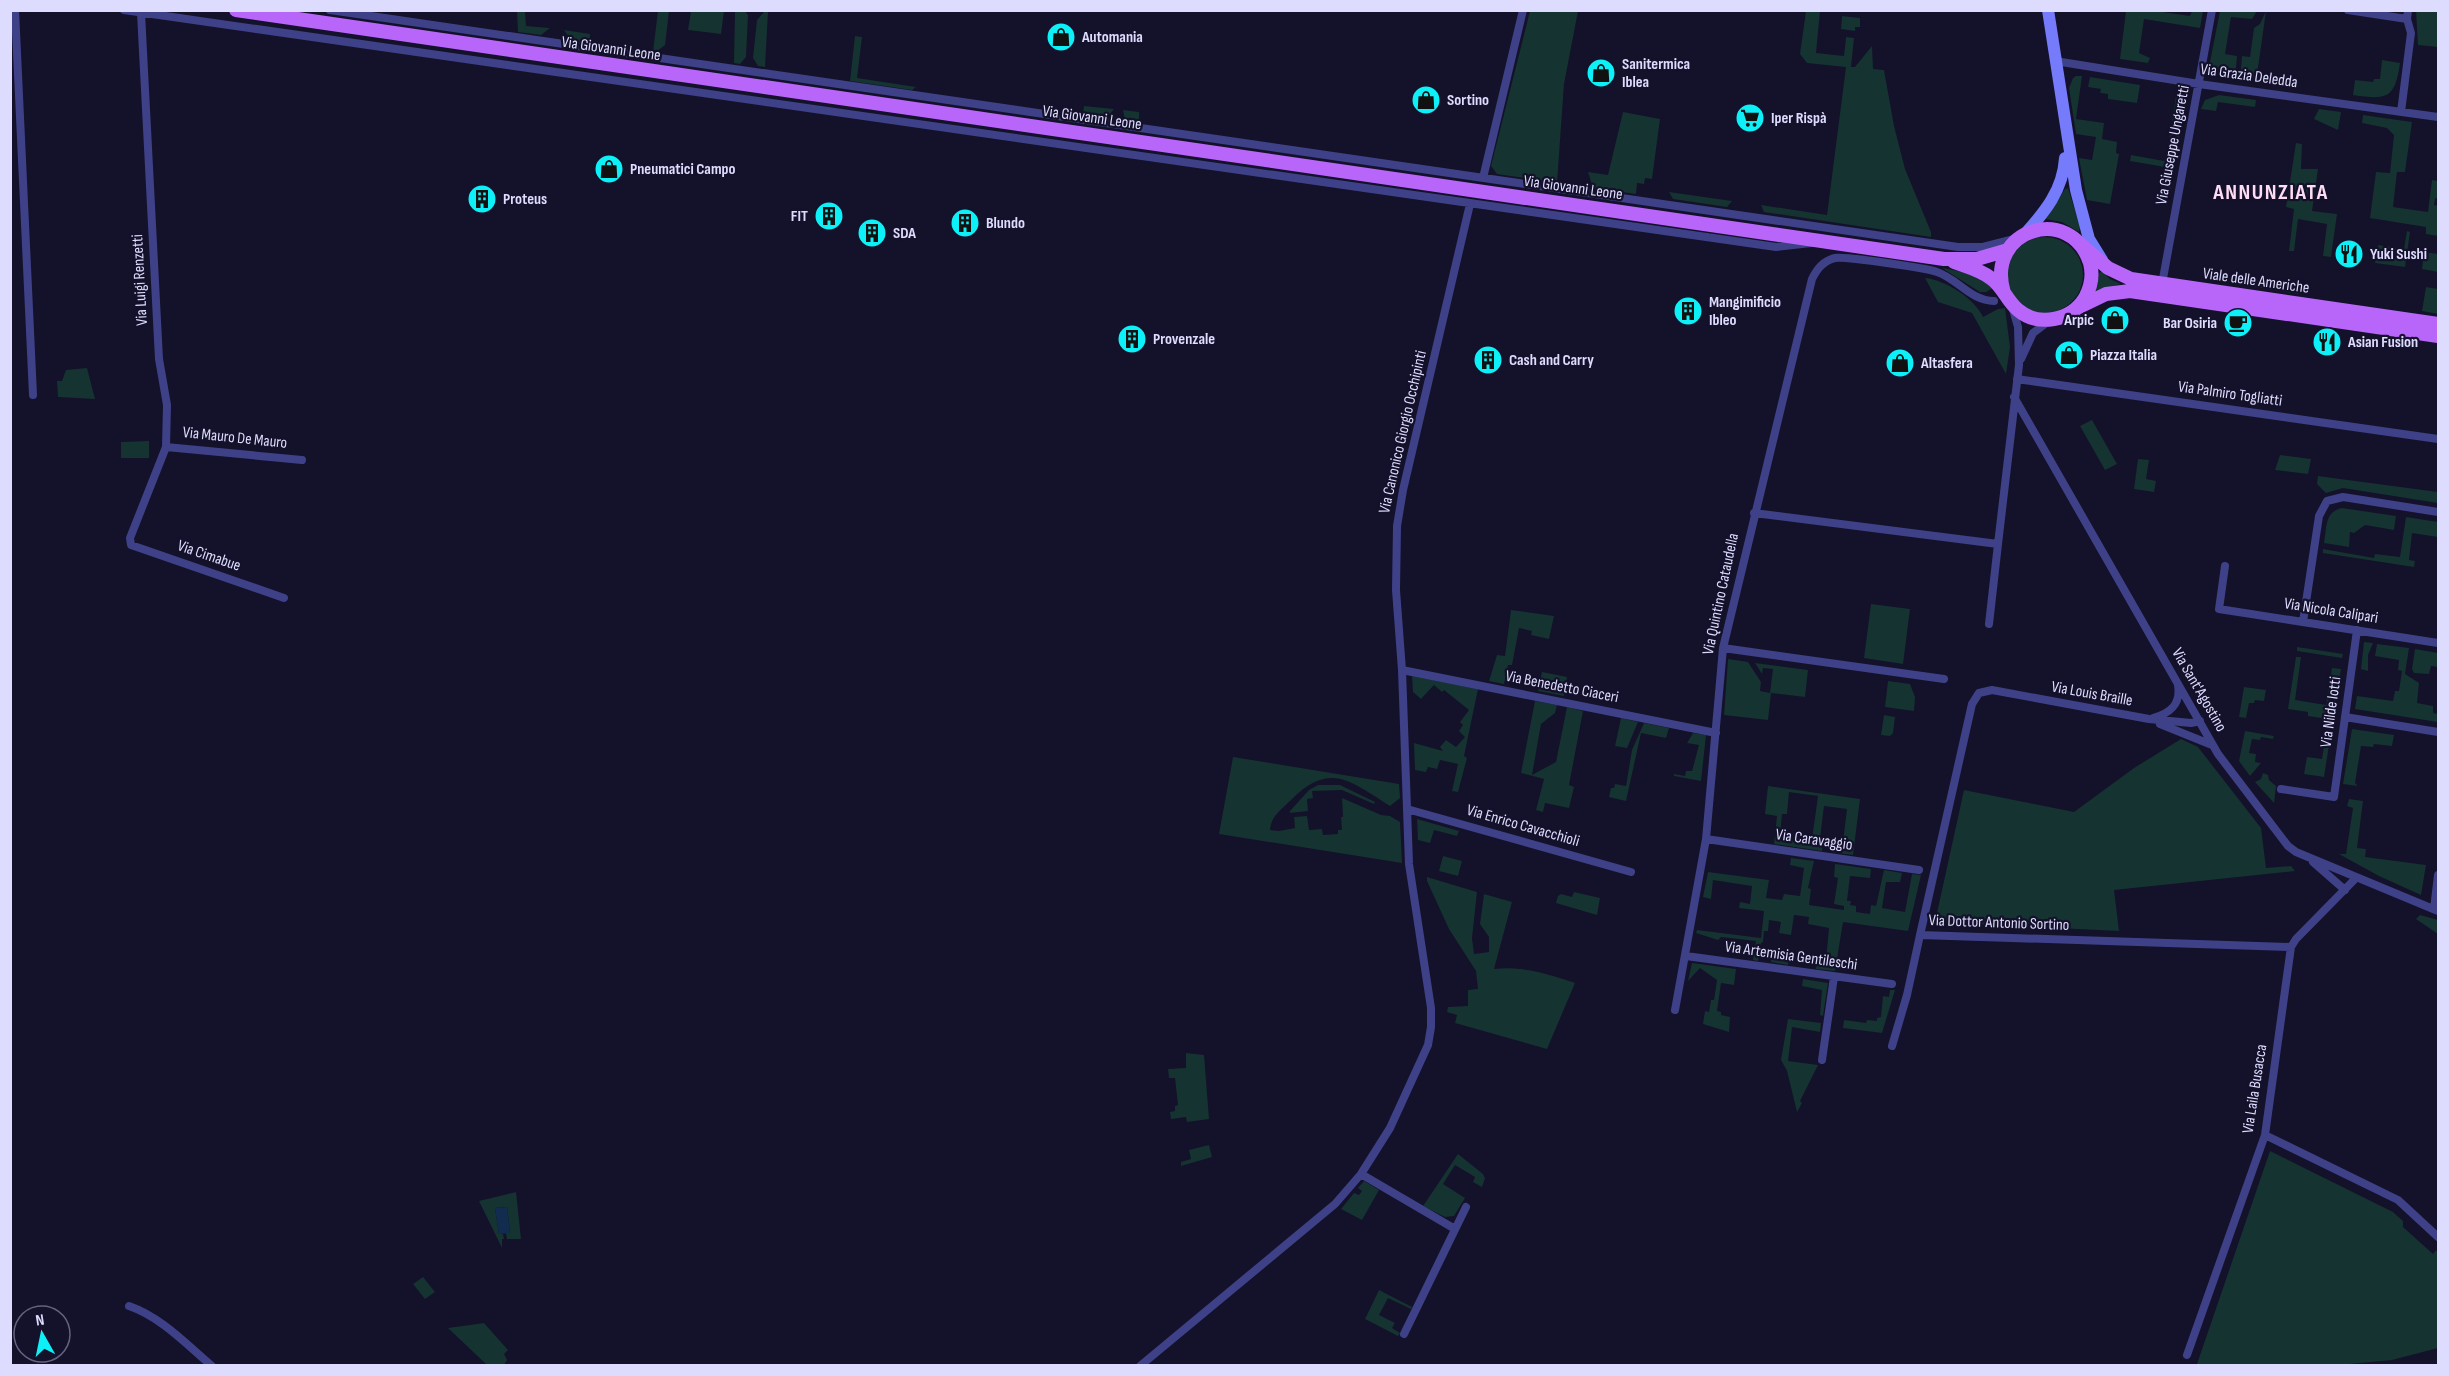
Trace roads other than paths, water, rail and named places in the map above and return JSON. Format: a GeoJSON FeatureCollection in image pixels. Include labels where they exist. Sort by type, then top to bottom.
{"type":"FeatureCollection","features":[{"type":"Feature","properties":{"kind":"main road","name":"Via Giovanni Leone"},"geometry":{"type":"LineString","coordinates":[[236,10],[1944,259]]}},
{"type":"Feature","properties":{"kind":"main road"},"geometry":{"type":"LineString","coordinates":[[1944,259],[1982,272],[1994,280],[2003,299],[2028,317],[2051,320],[2060,318],[2077,308],[2089,289],[2091,253],[2066,136],[2048,10]]}},
{"type":"Feature","properties":{"kind":"main road"},"geometry":{"type":"LineString","coordinates":[[2003,299],[2000,271],[2008,250],[2053,200],[2064,172],[2066,136]]}},
{"type":"Feature","properties":{"kind":"main road"},"geometry":{"type":"LineString","coordinates":[[2022,236],[2047,229],[2070,236],[2091,253]]}},
{"type":"Feature","properties":{"kind":"main road"},"geometry":{"type":"LineString","coordinates":[[1944,259],[1977,259],[2008,250]]}},
{"type":"Feature","properties":{"kind":"main road","name":"Viale delle Americhe"},"geometry":{"type":"LineString","coordinates":[[2091,253],[2131,279],[2439,324]]}},
{"type":"Feature","properties":{"kind":"main road","name":"Viale delle Americhe"},"geometry":{"type":"LineString","coordinates":[[2077,308],[2106,294],[2130,291],[2439,336]]}},
{"type":"Feature","properties":{"kind":"street"},"geometry":{"type":"LineString","coordinates":[[15,10],[33,395]]}},
{"type":"Feature","properties":{"kind":"street"},"geometry":{"type":"LineString","coordinates":[[124,10],[1776,247],[1821,241]]}},
{"type":"Feature","properties":{"kind":"street"},"geometry":{"type":"LineString","coordinates":[[330,10],[1958,247],[1982,247],[2022,236]]}},
{"type":"Feature","properties":{"kind":"street"},"geometry":{"type":"LineString","coordinates":[[1483,178],[1523,10]]}},
{"type":"Feature","properties":{"kind":"street","name":"Via Giuseppe Ungaretti"},"geometry":{"type":"LineString","coordinates":[[2162,284],[2212,10]]}},
{"type":"Feature","properties":{"kind":"street"},"geometry":{"type":"LineString","coordinates":[[2348,10],[2407,15],[2411,33],[2401,112]]}},
{"type":"Feature","properties":{"kind":"street","name":"Via Luigi Renzetti"},"geometry":{"type":"LineString","coordinates":[[129,538],[166,447],[167,405],[159,359],[141,13]]}},
{"type":"Feature","properties":{"kind":"street","name":"Via Grazia Deledda"},"geometry":{"type":"LineString","coordinates":[[2055,62],[2439,117]]}},
{"type":"Feature","properties":{"kind":"street","name":"Via Canonico Giorgio Occhipinti"},"geometry":{"type":"LineString","coordinates":[[1140,1365],[1335,1204],[1361,1174],[1390,1128],[1428,1045],[1431,1008],[1409,864],[1402,670],[1396,590],[1397,526],[1403,489],[1470,204]]}},
{"type":"Feature","properties":{"kind":"street","name":"Via Quintino Cataudella"},"geometry":{"type":"LineString","coordinates":[[1675,1010],[1706,839],[1723,648],[1812,279],[1823,264],[1838,257],[1936,271],[1983,301],[2003,299]]}},
{"type":"Feature","properties":{"kind":"street"},"geometry":{"type":"LineString","coordinates":[[1989,624],[2019,365],[2018,327],[2003,299]]}},
{"type":"Feature","properties":{"kind":"street"},"geometry":{"type":"LineString","coordinates":[[2019,365],[2033,333],[2051,320]]}},
{"type":"Feature","properties":{"kind":"street","name":"Via Palmiro Togliatti"},"geometry":{"type":"LineString","coordinates":[[2017,379],[2439,439]]}},
{"type":"Feature","properties":{"kind":"street","name":"Via Sant'Agostino"},"geometry":{"type":"LineString","coordinates":[[2014,397],[2213,746],[2288,846],[2356,878],[2436,910]]}},
{"type":"Feature","properties":{"kind":"street","name":"Via Mauro De Mauro"},"geometry":{"type":"LineString","coordinates":[[166,447],[302,460]]}},
{"type":"Feature","properties":{"kind":"street"},"geometry":{"type":"LineString","coordinates":[[2303,622],[2319,516],[2327,501],[2343,497],[2439,512]]}},
{"type":"Feature","properties":{"kind":"street"},"geometry":{"type":"LineString","coordinates":[[1755,513],[1998,544]]}},
{"type":"Feature","properties":{"kind":"street","name":"Via Cimabue"},"geometry":{"type":"LineString","coordinates":[[129,538],[131,545],[284,598]]}},
{"type":"Feature","properties":{"kind":"street","name":"Via Nicola Calipari"},"geometry":{"type":"LineString","coordinates":[[2225,566],[2218,609],[2439,643]]}},
{"type":"Feature","properties":{"kind":"street","name":"Via Nilde Iotti"},"geometry":{"type":"LineString","coordinates":[[2281,789],[2334,797],[2357,630]]}},
{"type":"Feature","properties":{"kind":"street"},"geometry":{"type":"LineString","coordinates":[[1723,648],[1944,679]]}},
{"type":"Feature","properties":{"kind":"street","name":"Via Benedetto Ciaceri"},"geometry":{"type":"LineString","coordinates":[[1402,670],[1716,733]]}},
{"type":"Feature","properties":{"kind":"street"},"geometry":{"type":"LineString","coordinates":[[2149,719],[2168,713],[2174,708],[2179,694],[2176,679]]}},
{"type":"Feature","properties":{"kind":"street","name":"Via Louis Braille"},"geometry":{"type":"LineString","coordinates":[[1979,693],[1992,690],[2149,719],[2191,723],[2200,721]]}},
{"type":"Feature","properties":{"kind":"street","name":"Via Dottor Antonio Sortino"},"geometry":{"type":"LineString","coordinates":[[1979,693],[1972,704],[1920,935],[2291,947]]}},
{"type":"Feature","properties":{"kind":"street"},"geometry":{"type":"LineString","coordinates":[[2345,717],[2439,732]]}},
{"type":"Feature","properties":{"kind":"street"},"geometry":{"type":"LineString","coordinates":[[2149,719],[2213,746]]}},
{"type":"Feature","properties":{"kind":"street","name":"Via Enrico Cavacchioli"},"geometry":{"type":"LineString","coordinates":[[1407,809],[1631,872]]}},
{"type":"Feature","properties":{"kind":"street","name":"Via Caravaggio"},"geometry":{"type":"LineString","coordinates":[[1706,839],[1918,870]]}},
{"type":"Feature","properties":{"kind":"street"},"geometry":{"type":"LineString","coordinates":[[2308,857],[2345,890]]}},
{"type":"Feature","properties":{"kind":"street"},"geometry":{"type":"LineString","coordinates":[[2436,910],[2439,875]]}},
{"type":"Feature","properties":{"kind":"street"},"geometry":{"type":"LineString","coordinates":[[2291,947],[2296,939],[2356,878]]}},
{"type":"Feature","properties":{"kind":"street"},"geometry":{"type":"LineString","coordinates":[[1892,1046],[1907,995],[1920,935]]}},
{"type":"Feature","properties":{"kind":"street","name":"Via Laila Busacca"},"geometry":{"type":"LineString","coordinates":[[2187,1354],[2265,1135],[2291,947]]}},
{"type":"Feature","properties":{"kind":"street","name":"Via Artemisia Gentileschi"},"geometry":{"type":"LineString","coordinates":[[1686,956],[1892,984]]}},
{"type":"Feature","properties":{"kind":"street"},"geometry":{"type":"LineString","coordinates":[[1822,1060],[1834,977]]}},
{"type":"Feature","properties":{"kind":"street"},"geometry":{"type":"LineString","coordinates":[[2265,1135],[2398,1200],[2439,1237]]}},
{"type":"Feature","properties":{"kind":"street"},"geometry":{"type":"LineString","coordinates":[[1361,1174],[1455,1229]]}},
{"type":"Feature","properties":{"kind":"street"},"geometry":{"type":"LineString","coordinates":[[1404,1334],[1466,1207]]}},
{"type":"Feature","properties":{"kind":"street"},"geometry":{"type":"LineString","coordinates":[[129,1306],[141,1310],[160,1322],[212,1365]]}},
{"type":"Feature","properties":{"kind":"water"},"geometry":{"type":"Polygon","coordinates":[[[507,1207],[510,1233],[499,1234],[495,1208],[507,1207]]]}},
{"type":"Feature","properties":{"kind":"place","name":"Automania"},"geometry":{"type":"Point","coordinates":[1061,37]}},
{"type":"Feature","properties":{"kind":"place","name":"Sanitermica Iblea"},"geometry":{"type":"Point","coordinates":[1601,73]}},
{"type":"Feature","properties":{"kind":"place","name":"Sortino"},"geometry":{"type":"Point","coordinates":[1426,100]}},
{"type":"Feature","properties":{"kind":"place","name":"Iper Rispà"},"geometry":{"type":"Point","coordinates":[1750,118]}},
{"type":"Feature","properties":{"kind":"place","name":"Pneumatici Campo"},"geometry":{"type":"Point","coordinates":[609,169]}},
{"type":"Feature","properties":{"kind":"place","name":"Proteus"},"geometry":{"type":"Point","coordinates":[482,199]}},
{"type":"Feature","properties":{"kind":"place","name":"FIT"},"geometry":{"type":"Point","coordinates":[829,216]}},
{"type":"Feature","properties":{"kind":"place","name":"Blundo"},"geometry":{"type":"Point","coordinates":[965,223]}},
{"type":"Feature","properties":{"kind":"place","name":"SDA"},"geometry":{"type":"Point","coordinates":[872,233]}},
{"type":"Feature","properties":{"kind":"place","name":"Yuki Sushi"},"geometry":{"type":"Point","coordinates":[2349,254]}},
{"type":"Feature","properties":{"kind":"place","name":"Mangimificio Ibleo"},"geometry":{"type":"Point","coordinates":[1688,311]}},
{"type":"Feature","properties":{"kind":"place","name":"Arpic"},"geometry":{"type":"Point","coordinates":[2115,320]}},
{"type":"Feature","properties":{"kind":"place","name":"Bar Osiria"},"geometry":{"type":"Point","coordinates":[2238,323]}},
{"type":"Feature","properties":{"kind":"place","name":"Provenzale"},"geometry":{"type":"Point","coordinates":[1132,339]}},
{"type":"Feature","properties":{"kind":"place","name":"Asian Fusion"},"geometry":{"type":"Point","coordinates":[2327,342]}},
{"type":"Feature","properties":{"kind":"place","name":"Piazza Italia"},"geometry":{"type":"Point","coordinates":[2069,355]}},
{"type":"Feature","properties":{"kind":"place","name":"Cash and Carry"},"geometry":{"type":"Point","coordinates":[1488,360]}},
{"type":"Feature","properties":{"kind":"place","name":"Altasfera"},"geometry":{"type":"Point","coordinates":[1900,363]}},
{"type":"Feature","properties":{"kind":"district","name":"ANNUNZIATA"},"geometry":{"type":"Point","coordinates":[2271,192]}}]}
